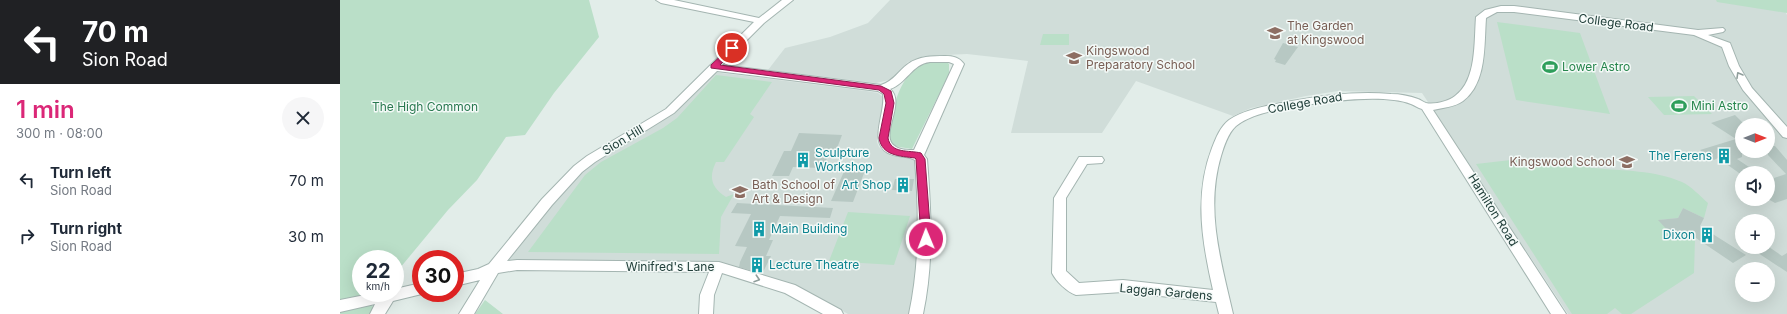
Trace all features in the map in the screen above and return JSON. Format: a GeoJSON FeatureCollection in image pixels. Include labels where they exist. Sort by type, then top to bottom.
{"type":"FeatureCollection","features":[{"type":"Feature","properties":{"kind":"street"},"geometry":{"type":"LineString","coordinates":[[660,0],[761,21]]}},
{"type":"Feature","properties":{"kind":"street","name":"Sion Hill"},"geometry":{"type":"LineString","coordinates":[[466,314],[492,274],[491,270],[564,182],[591,159],[670,111],[761,21],[788,0]]}},
{"type":"Feature","properties":{"kind":"street","name":"College Road"},"geometry":{"type":"LineString","coordinates":[[1226,314],[1212,260],[1207,223],[1208,186],[1214,158],[1222,136],[1233,123],[1262,111],[1315,100],[1349,96],[1392,97],[1415,101],[1426,107],[1458,100],[1470,89],[1477,64],[1481,18],[1487,12],[1514,9],[1698,33],[1720,30]]}},
{"type":"Feature","properties":{"kind":"street","name":"College Road"},"geometry":{"type":"LineString","coordinates":[[1698,33],[1726,45],[1734,66],[1748,90],[1787,134]]}},
{"type":"Feature","properties":{"kind":"street"},"geometry":{"type":"LineString","coordinates":[[713,67],[881,88],[897,83],[915,64],[924,60],[952,59],[959,64],[918,155]]}},
{"type":"Feature","properties":{"kind":"street"},"geometry":{"type":"LineString","coordinates":[[881,88],[888,93],[890,103],[883,138],[884,142],[887,147],[896,152],[918,155]]}},
{"type":"Feature","properties":{"kind":"street","name":"Hamilton Road"},"geometry":{"type":"LineString","coordinates":[[1426,107],[1559,314]]}},
{"type":"Feature","properties":{"kind":"street"},"geometry":{"type":"LineString","coordinates":[[916,314],[920,299],[926,239],[921,159],[918,155]]}},
{"type":"Feature","properties":{"kind":"street","name":"Laggan Gardens"},"geometry":{"type":"LineString","coordinates":[[1098,160],[1083,160],[1060,198],[1059,273],[1076,289],[1123,286],[1222,297]]}},
{"type":"Feature","properties":{"kind":"street","name":"Winifred's Lane"},"geometry":{"type":"LineString","coordinates":[[464,278],[517,265],[720,267],[790,289],[836,314]]}},
{"type":"Feature","properties":{"kind":"street"},"geometry":{"type":"LineString","coordinates":[[706,314],[705,302],[707,292],[710,282],[720,267]]}},
{"type":"Feature","properties":{"kind":"street"},"geometry":{"type":"LineString","coordinates":[[340,306],[359,302]]}},
{"type":"Feature","properties":{"kind":"street"},"geometry":{"type":"LineString","coordinates":[[377,314],[384,302]]}},
{"type":"Feature","properties":{"kind":"shaded area","name":"Kingswood School"},"geometry":{"type":"Polygon","coordinates":[[[890,0],[1748,0],[1785,11],[1787,15],[1787,314],[1568,314],[1422,93],[1338,91],[1306,96],[1251,108],[1233,116],[1136,81],[1102,133],[1011,133],[1028,61],[967,54],[924,56],[908,62],[895,76],[889,80],[876,83],[768,70],[785,48],[830,37],[868,23],[890,0]]]}},
{"type":"Feature","properties":{"kind":"shaded area","name":"Bath School of Art & Design"},"geometry":{"type":"Polygon","coordinates":[[[713,72],[866,91],[878,93],[884,98],[877,142],[879,147],[891,156],[909,157],[914,159],[915,163],[920,231],[913,303],[910,314],[848,314],[803,289],[717,263],[507,262],[510,256],[572,180],[598,159],[675,111],[689,99],[713,72]]]}},
{"type":"Feature","properties":{"kind":"green space","name":"The High Common"},"geometry":{"type":"Polygon","coordinates":[[[340,0],[589,0],[599,37],[554,93],[525,135],[506,137],[477,180],[448,210],[415,250],[412,250],[412,253],[404,263],[404,250],[352,250],[352,298],[340,300],[340,0]]]}},
{"type":"Feature","properties":{"kind":"green space"},"geometry":{"type":"Polygon","coordinates":[[[1716,0],[1787,0],[1787,13],[1717,2],[1716,0]]]}},
{"type":"Feature","properties":{"kind":"green space","name":"Lower Astro"},"geometry":{"type":"Polygon","coordinates":[[[1497,22],[1580,33],[1610,114],[1516,100],[1497,22]]]}},
{"type":"Feature","properties":{"kind":"green space"},"geometry":{"type":"Polygon","coordinates":[[[1043,34],[1069,34],[1069,45],[1040,45],[1043,34]]]}},
{"type":"Feature","properties":{"kind":"green space"},"geometry":{"type":"Polygon","coordinates":[[[929,61],[947,62],[949,64],[949,74],[912,149],[893,146],[887,136],[895,102],[899,92],[910,73],[929,61]]]}},
{"type":"Feature","properties":{"kind":"green space"},"geometry":{"type":"Polygon","coordinates":[[[716,75],[772,82],[750,114],[754,117],[724,162],[716,162],[712,173],[713,182],[721,194],[726,197],[734,194],[721,217],[719,254],[528,252],[585,175],[601,162],[663,128],[677,118],[716,75]]]}},
{"type":"Feature","properties":{"kind":"green space","name":"Mini Astro"},"geometry":{"type":"Polygon","coordinates":[[[1694,96],[1712,114],[1664,115],[1648,97],[1694,96]]]}},
{"type":"Feature","properties":{"kind":"green space"},"geometry":{"type":"Polygon","coordinates":[[[1528,158],[1594,168],[1650,173],[1671,178],[1689,186],[1708,203],[1704,218],[1683,208],[1678,218],[1659,220],[1670,233],[1694,231],[1696,235],[1694,273],[1631,314],[1622,314],[1615,308],[1607,314],[1572,314],[1476,164],[1528,158]]]}},
{"type":"Feature","properties":{"kind":"green space"},"geometry":{"type":"Polygon","coordinates":[[[848,212],[910,216],[894,265],[829,261],[848,212]]]}},
{"type":"Feature","properties":{"kind":"green space"},"geometry":{"type":"Polygon","coordinates":[[[485,300],[503,314],[475,314],[485,300]]]}},
{"type":"Feature","properties":{"kind":"green space"},"geometry":{"type":"Polygon","coordinates":[[[372,305],[374,310],[372,314],[340,314],[340,312],[372,305]]]}},
{"type":"Feature","properties":{"kind":"building"},"geometry":{"type":"Polygon","coordinates":[[[1283,43],[1298,47],[1285,65],[1275,62],[1276,60],[1274,59],[1283,43]]]}},
{"type":"Feature","properties":{"kind":"building","name":"The Ferens"},"geometry":{"type":"Polygon","coordinates":[[[1735,115],[1738,118],[1735,118],[1735,138],[1711,123],[1735,115]]]}},
{"type":"Feature","properties":{"kind":"building"},"geometry":{"type":"Polygon","coordinates":[[[799,133],[842,135],[836,151],[830,151],[823,168],[793,167],[789,176],[772,176],[784,151],[791,151],[799,133]]]}},
{"type":"Feature","properties":{"kind":"building","name":"The Ferens"},"geometry":{"type":"Polygon","coordinates":[[[1735,139],[1735,158],[1740,158],[1737,159],[1748,166],[1735,166],[1735,170],[1718,158],[1714,160],[1700,150],[1735,139]]]}},
{"type":"Feature","properties":{"kind":"building"},"geometry":{"type":"Polygon","coordinates":[[[1775,146],[1787,160],[1787,199],[1775,203],[1775,178],[1786,174],[1771,158],[1775,158],[1775,146]]]}},
{"type":"Feature","properties":{"kind":"building"},"geometry":{"type":"Polygon","coordinates":[[[846,167],[866,168],[853,202],[831,201],[846,167]]]}},
{"type":"Feature","properties":{"kind":"building","name":"Art Shop"},"geometry":{"type":"Polygon","coordinates":[[[895,179],[914,179],[912,191],[892,190],[895,179]]]}},
{"type":"Feature","properties":{"kind":"building","name":"Main Building"},"geometry":{"type":"Polygon","coordinates":[[[737,203],[833,208],[830,218],[780,216],[769,240],[773,240],[766,256],[771,256],[764,270],[760,273],[739,267],[747,247],[735,246],[751,214],[731,213],[737,203]]]}},
{"type":"Feature","properties":{"kind":"building","name":"Dixon"},"geometry":{"type":"Polygon","coordinates":[[[1683,208],[1704,218],[1700,226],[1735,248],[1735,254],[1746,255],[1733,263],[1687,232],[1670,233],[1658,220],[1678,218],[1683,208]]]}},
{"type":"Feature","properties":{"kind":"building"},"geometry":{"type":"Polygon","coordinates":[[[1775,251],[1782,256],[1787,253],[1787,272],[1775,264],[1775,262],[1772,262],[1760,254],[1775,254],[1775,251]]]}},
{"type":"Feature","properties":{"kind":"place","name":"The Garden at Kingswood"},"geometry":{"type":"Point","coordinates":[1275,33]}},
{"type":"Feature","properties":{"kind":"place","name":"Kingswood Preparatory School"},"geometry":{"type":"Point","coordinates":[1074,58]}},
{"type":"Feature","properties":{"kind":"place","name":"Lower Astro"},"geometry":{"type":"Point","coordinates":[1550,67]}},
{"type":"Feature","properties":{"kind":"place","name":"Mini Astro"},"geometry":{"type":"Point","coordinates":[1679,106]}},
{"type":"Feature","properties":{"kind":"place","name":"The Ferens"},"geometry":{"type":"Point","coordinates":[1724,156]}},
{"type":"Feature","properties":{"kind":"place","name":"Sculpture Workshop"},"geometry":{"type":"Point","coordinates":[803,160]}},
{"type":"Feature","properties":{"kind":"place","name":"Kingswood School"},"geometry":{"type":"Point","coordinates":[1627,162]}},
{"type":"Feature","properties":{"kind":"place","name":"Art Shop"},"geometry":{"type":"Point","coordinates":[903,185]}},
{"type":"Feature","properties":{"kind":"place","name":"Bath School of Art & Design"},"geometry":{"type":"Point","coordinates":[740,192]}},
{"type":"Feature","properties":{"kind":"place","name":"Main Building"},"geometry":{"type":"Point","coordinates":[759,229]}},
{"type":"Feature","properties":{"kind":"place","name":"Dixon"},"geometry":{"type":"Point","coordinates":[1707,235]}},
{"type":"Feature","properties":{"kind":"place","name":"Lecture Theatre"},"geometry":{"type":"Point","coordinates":[757,265]}},
{"type":"Feature","properties":{"kind":"route"},"geometry":{"type":"LineString","coordinates":[[732,48],[713,67],[881,88],[888,93],[890,103],[883,138],[884,142],[891,150],[918,155],[921,159],[926,239]]}}]}
